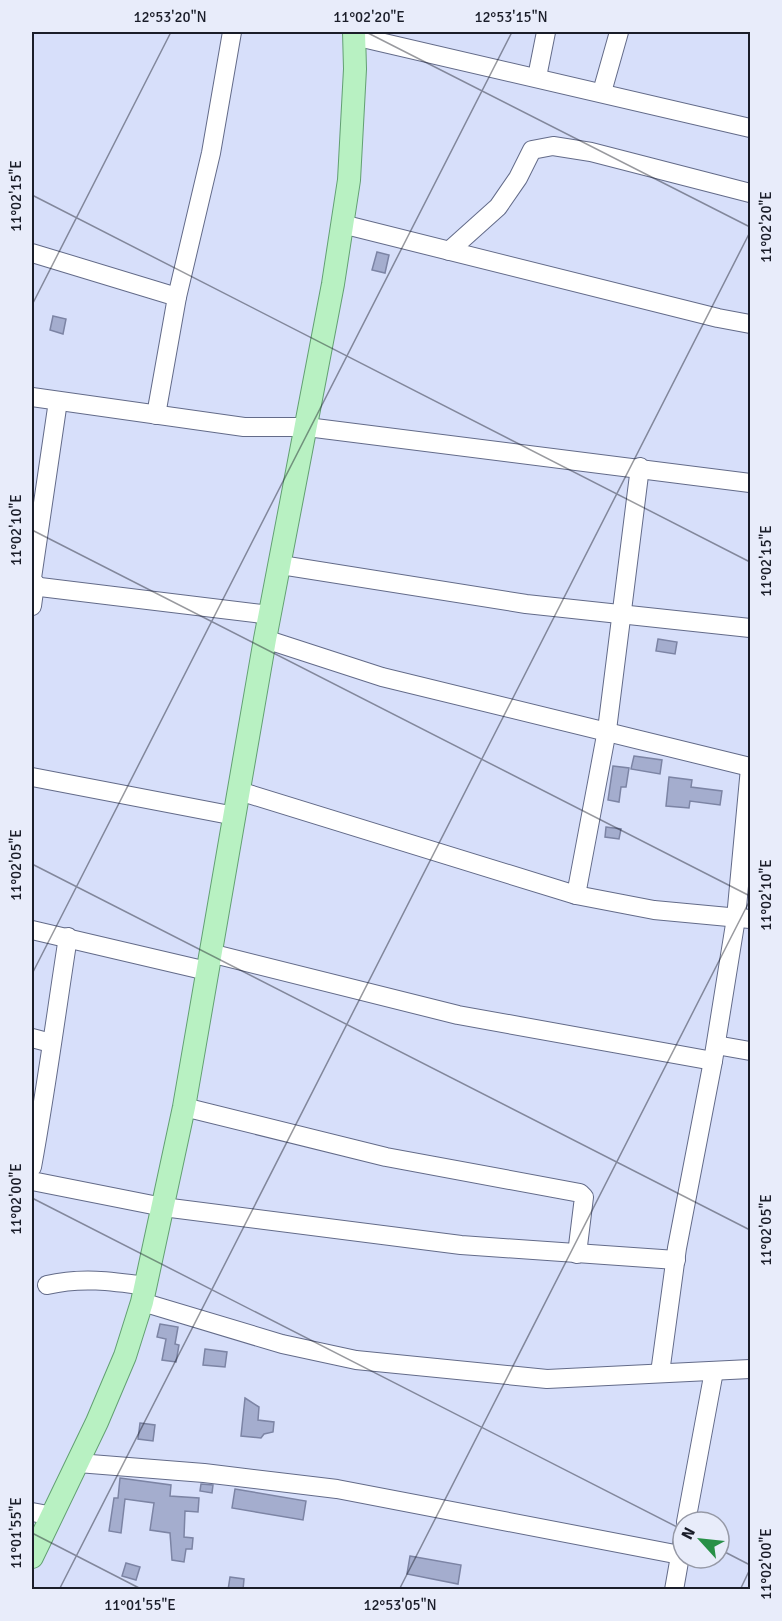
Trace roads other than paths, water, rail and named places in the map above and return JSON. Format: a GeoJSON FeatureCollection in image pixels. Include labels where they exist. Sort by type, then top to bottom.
{"type":"FeatureCollection","features":[{"type":"Feature","properties":{"kind":"main road"},"geometry":{"type":"LineString","coordinates":[[32,1557],[42,1514],[78,1463],[125,1356],[144,1294],[163,1207],[184,1107],[265,639],[281,565],[342,224],[349,180],[354,34]]}},
{"type":"Feature","properties":{"kind":"street"},"geometry":{"type":"LineString","coordinates":[[156,415],[177,297],[211,153],[232,32]]}},
{"type":"Feature","properties":{"kind":"street"},"geometry":{"type":"LineString","coordinates":[[537,77],[546,32]]}},
{"type":"Feature","properties":{"kind":"street"},"geometry":{"type":"LineString","coordinates":[[602,93],[620,32]]}},
{"type":"Feature","properties":{"kind":"street"},"geometry":{"type":"LineString","coordinates":[[354,34],[750,128]]}},
{"type":"Feature","properties":{"kind":"street"},"geometry":{"type":"LineString","coordinates":[[449,251],[498,207],[518,178],[532,150],[553,146],[591,152],[750,193]]}},
{"type":"Feature","properties":{"kind":"street"},"geometry":{"type":"LineString","coordinates":[[342,224],[750,324]]}},
{"type":"Feature","properties":{"kind":"street"},"geometry":{"type":"LineString","coordinates":[[32,254],[177,297]]}},
{"type":"Feature","properties":{"kind":"street"},"geometry":{"type":"LineString","coordinates":[[32,397],[244,427],[306,428],[640,467],[750,483]]}},
{"type":"Feature","properties":{"kind":"street"},"geometry":{"type":"LineString","coordinates":[[32,606],[34,584],[32,578],[58,401]]}},
{"type":"Feature","properties":{"kind":"street"},"geometry":{"type":"LineString","coordinates":[[576,895],[607,730],[640,467]]}},
{"type":"Feature","properties":{"kind":"street"},"geometry":{"type":"LineString","coordinates":[[281,565],[526,604],[750,628]]}},
{"type":"Feature","properties":{"kind":"street"},"geometry":{"type":"LineString","coordinates":[[34,584],[40,587],[270,615]]}},
{"type":"Feature","properties":{"kind":"street"},"geometry":{"type":"LineString","coordinates":[[265,639],[382,677],[607,730],[750,768],[743,918],[714,1053],[676,1260],[660,1373]]}},
{"type":"Feature","properties":{"kind":"street"},"geometry":{"type":"LineString","coordinates":[[32,777],[235,816]]}},
{"type":"Feature","properties":{"kind":"street"},"geometry":{"type":"LineString","coordinates":[[239,791],[576,895],[654,910],[743,918]]}},
{"type":"Feature","properties":{"kind":"street"},"geometry":{"type":"LineString","coordinates":[[32,930],[209,962],[458,1015],[714,1053],[750,1051]]}},
{"type":"Feature","properties":{"kind":"street"},"geometry":{"type":"LineString","coordinates":[[32,1167],[47,1083],[68,937]]}},
{"type":"Feature","properties":{"kind":"street"},"geometry":{"type":"LineString","coordinates":[[32,1038],[51,1043]]}},
{"type":"Feature","properties":{"kind":"street"},"geometry":{"type":"LineString","coordinates":[[184,1107],[386,1157],[580,1193],[584,1197],[577,1254]]}},
{"type":"Feature","properties":{"kind":"street"},"geometry":{"type":"LineString","coordinates":[[32,1181],[163,1207],[461,1245],[676,1260]]}},
{"type":"Feature","properties":{"kind":"street"},"geometry":{"type":"LineString","coordinates":[[47,1286],[67,1281],[96,1279],[282,1344],[356,1360],[547,1379],[750,1369]]}},
{"type":"Feature","properties":{"kind":"street"},"geometry":{"type":"LineString","coordinates":[[688,1510],[714,1371]]}},
{"type":"Feature","properties":{"kind":"street"},"geometry":{"type":"LineString","coordinates":[[78,1463],[204,1473],[336,1488],[671,1545]]}},
{"type":"Feature","properties":{"kind":"street"},"geometry":{"type":"LineString","coordinates":[[674,1590],[677,1570]]}}]}
